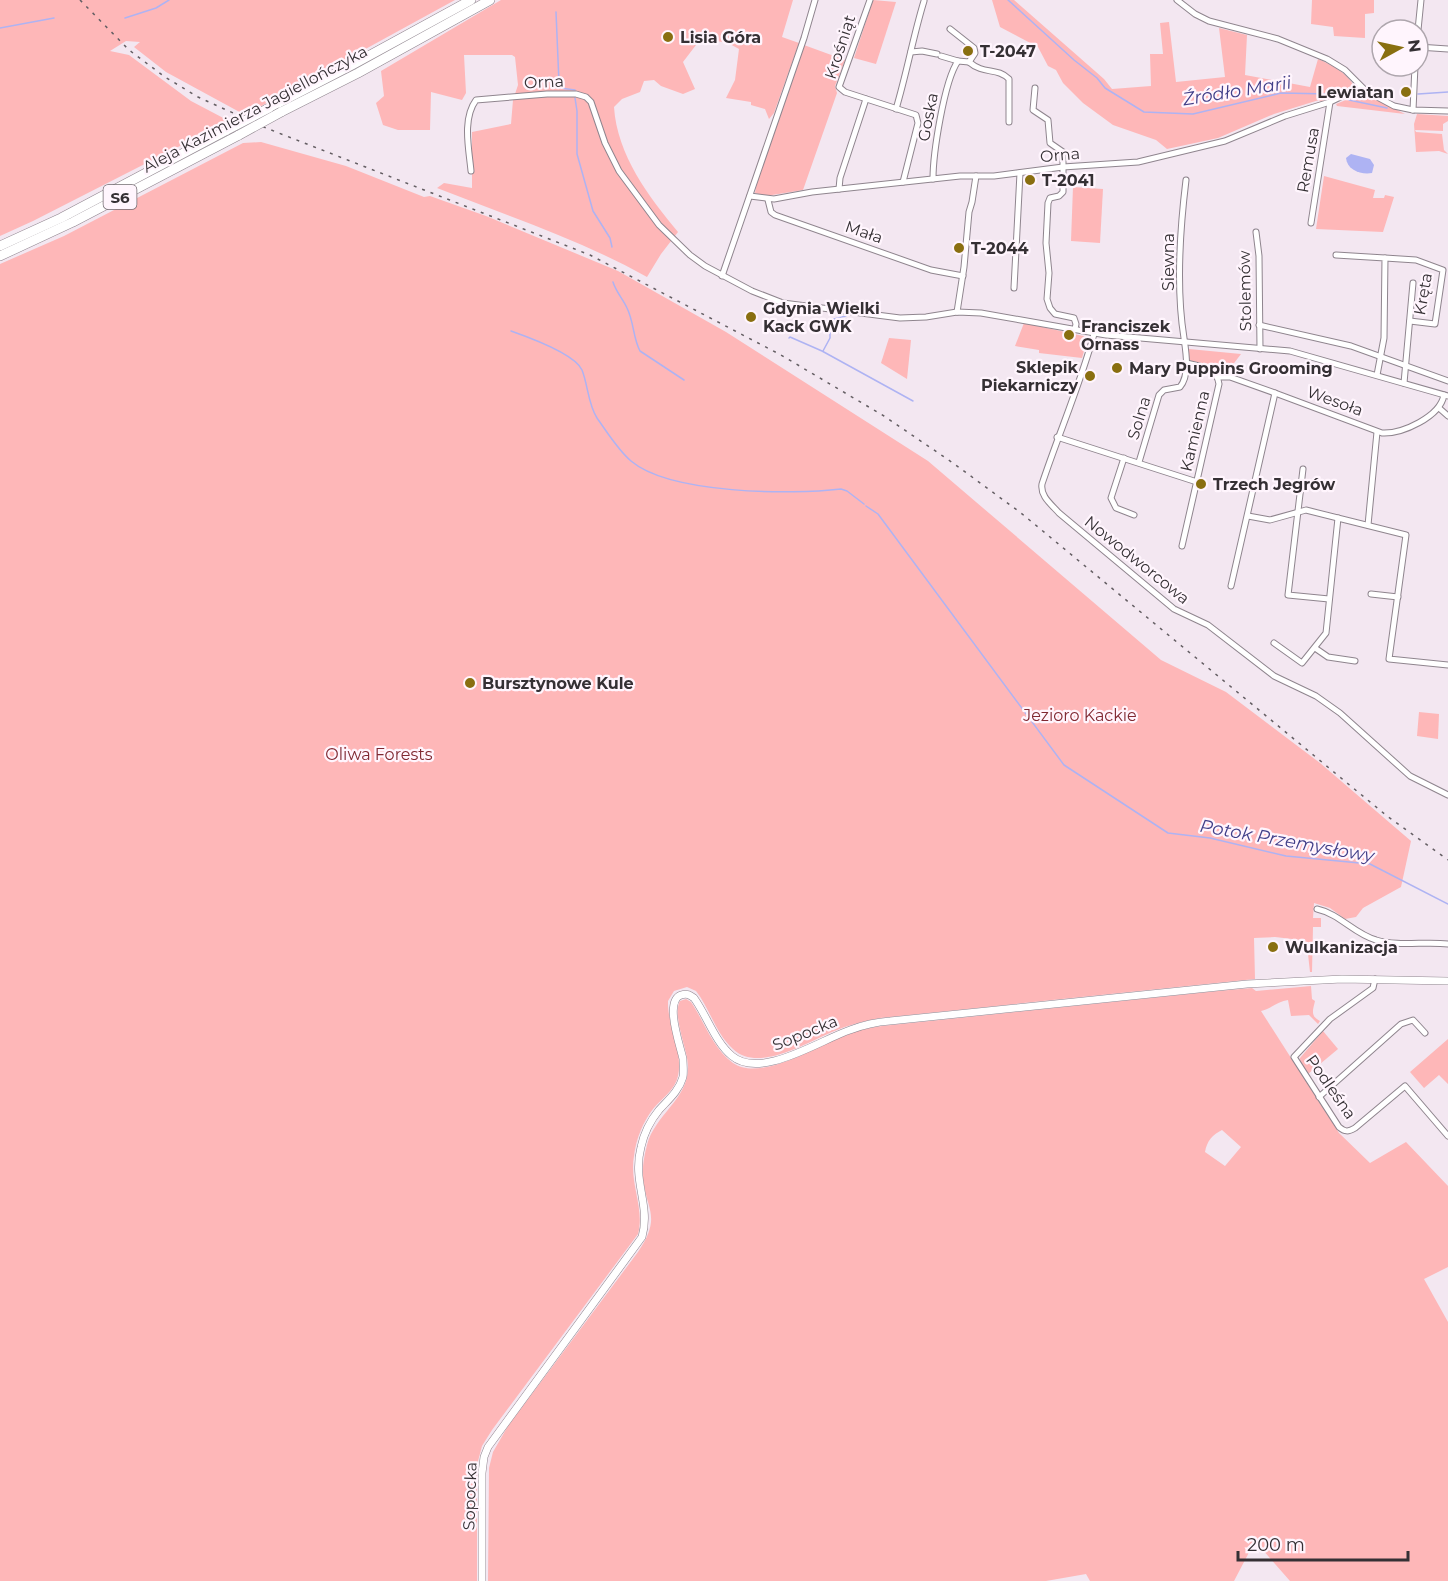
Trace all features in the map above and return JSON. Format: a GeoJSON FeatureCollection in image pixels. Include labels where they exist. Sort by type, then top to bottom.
{"type":"FeatureCollection","features":[{"type":"Feature","properties":{"kind":"highway","name":"Aleja Kazimierza Jagiellończyka"},"geometry":{"type":"LineString","coordinates":[[0,246],[84,206],[471,0]]}},
{"type":"Feature","properties":{"kind":"highway","name":"Aleja Kazimierza Jagiellończyka"},"geometry":{"type":"LineString","coordinates":[[0,256],[73,222],[490,0]]}},
{"type":"Feature","properties":{"kind":"main road","name":"Sopocka"},"geometry":{"type":"LineString","coordinates":[[482,1581],[482,1473],[488,1447],[642,1237],[646,1215],[637,1173],[642,1139],[655,1115],[679,1088],[682,1079],[682,1059],[673,1012],[674,1002],[680,996],[687,994],[694,998],[731,1054],[740,1061],[752,1064],[791,1055],[849,1030],[890,1021],[1235,985],[1316,980],[1448,981]]}},
{"type":"Feature","properties":{"kind":"street"},"geometry":{"type":"LineString","coordinates":[[815,0],[804,39],[722,276],[769,299],[809,308],[900,318],[927,317],[957,312],[981,313],[1094,334],[1297,353],[1446,396],[1439,408],[1448,416]]}},
{"type":"Feature","properties":{"kind":"street","name":"Krośniąt"},"geometry":{"type":"LineString","coordinates":[[866,99],[841,90],[839,84],[870,0]]}},
{"type":"Feature","properties":{"kind":"street"},"geometry":{"type":"LineString","coordinates":[[896,109],[911,58],[911,45],[924,0]]}},
{"type":"Feature","properties":{"kind":"street"},"geometry":{"type":"LineString","coordinates":[[1177,0],[1195,14],[1209,21],[1295,45],[1327,59],[1345,70],[1361,87],[1394,106],[1413,110],[1448,111]]}},
{"type":"Feature","properties":{"kind":"street"},"geometry":{"type":"LineString","coordinates":[[1419,18],[1421,0]]}},
{"type":"Feature","properties":{"kind":"street"},"geometry":{"type":"LineString","coordinates":[[950,29],[974,48],[975,53],[969,62]]}},
{"type":"Feature","properties":{"kind":"street"},"geometry":{"type":"LineString","coordinates":[[1430,48],[1448,49]]}},
{"type":"Feature","properties":{"kind":"street"},"geometry":{"type":"LineString","coordinates":[[911,52],[922,51],[969,62],[980,70],[998,73],[1009,80],[1009,122]]}},
{"type":"Feature","properties":{"kind":"street","name":"Goska"},"geometry":{"type":"LineString","coordinates":[[933,179],[934,159],[947,88],[958,61]]}},
{"type":"Feature","properties":{"kind":"street"},"geometry":{"type":"LineString","coordinates":[[1413,110],[1414,78]]}},
{"type":"Feature","properties":{"kind":"street","name":"Orna"},"geometry":{"type":"LineString","coordinates":[[750,196],[768,200],[903,182],[1138,162],[1225,141],[1285,116],[1330,102],[1361,87]]}},
{"type":"Feature","properties":{"kind":"street"},"geometry":{"type":"LineString","coordinates":[[1035,88],[1033,110],[1048,120],[1050,143],[1062,149],[1063,192],[1059,196],[1050,198],[1048,203],[1047,299],[1052,312],[1074,318],[1075,329]]}},
{"type":"Feature","properties":{"kind":"street","name":"Orna"},"geometry":{"type":"LineString","coordinates":[[471,171],[468,128],[476,100],[547,94],[571,94],[586,97],[591,102],[605,143],[619,171],[659,225],[690,255],[722,276]]}},
{"type":"Feature","properties":{"kind":"street"},"geometry":{"type":"LineString","coordinates":[[839,189],[840,178],[866,99],[913,113],[918,119],[903,182]]}},
{"type":"Feature","properties":{"kind":"street","name":"Remusa"},"geometry":{"type":"LineString","coordinates":[[1311,223],[1330,102]]}},
{"type":"Feature","properties":{"kind":"street"},"geometry":{"type":"LineString","coordinates":[[1014,288],[1020,173]]}},
{"type":"Feature","properties":{"kind":"street"},"geometry":{"type":"LineString","coordinates":[[957,312],[969,212],[976,176]]}},
{"type":"Feature","properties":{"kind":"street","name":"Siewna"},"geometry":{"type":"LineString","coordinates":[[1185,343],[1180,263],[1186,180]]}},
{"type":"Feature","properties":{"kind":"street","name":"Mała"},"geometry":{"type":"LineString","coordinates":[[768,200],[771,212],[775,215],[932,270],[963,276]]}},
{"type":"Feature","properties":{"kind":"street","name":"Stolemów"},"geometry":{"type":"LineString","coordinates":[[1256,232],[1259,256],[1260,349]]}},
{"type":"Feature","properties":{"kind":"street","name":"Kręta"},"geometry":{"type":"LineString","coordinates":[[1336,255],[1416,260],[1443,270],[1435,324],[1410,321]]}},
{"type":"Feature","properties":{"kind":"street"},"geometry":{"type":"LineString","coordinates":[[1377,375],[1384,338],[1384,258]]}},
{"type":"Feature","properties":{"kind":"street"},"geometry":{"type":"LineString","coordinates":[[1404,383],[1413,283]]}},
{"type":"Feature","properties":{"kind":"street"},"geometry":{"type":"LineString","coordinates":[[1259,325],[1351,346],[1448,381]]}},
{"type":"Feature","properties":{"kind":"street","name":"Nowodworcowa"},"geometry":{"type":"LineString","coordinates":[[1094,334],[1041,488],[1047,500],[1059,513],[1173,609],[1208,625],[1274,676],[1316,696],[1340,713],[1410,776],[1448,795]]}},
{"type":"Feature","properties":{"kind":"street"},"geometry":{"type":"LineString","coordinates":[[1185,343],[1186,363]]}},
{"type":"Feature","properties":{"kind":"street","name":"Solna"},"geometry":{"type":"LineString","coordinates":[[1140,462],[1159,395],[1164,390],[1177,389],[1182,385],[1186,363]]}},
{"type":"Feature","properties":{"kind":"street","name":"Kamienna"},"geometry":{"type":"LineString","coordinates":[[1182,546],[1218,390],[1218,377],[1206,368],[1186,363]]}},
{"type":"Feature","properties":{"kind":"street","name":"Wesoła"},"geometry":{"type":"LineString","coordinates":[[1218,377],[1230,378],[1275,393],[1377,432],[1388,434],[1417,423],[1439,408]]}},
{"type":"Feature","properties":{"kind":"street"},"geometry":{"type":"LineString","coordinates":[[1231,586],[1275,393]]}},
{"type":"Feature","properties":{"kind":"street"},"geometry":{"type":"LineString","coordinates":[[1368,525],[1377,432]]}},
{"type":"Feature","properties":{"kind":"street","name":"Solna"},"geometry":{"type":"LineString","coordinates":[[1058,437],[1197,482]]}},
{"type":"Feature","properties":{"kind":"street","name":"Solna"},"geometry":{"type":"LineString","coordinates":[[1124,458],[1111,498],[1116,508],[1134,514]]}},
{"type":"Feature","properties":{"kind":"street"},"geometry":{"type":"LineString","coordinates":[[1303,469],[1288,595],[1329,598]]}},
{"type":"Feature","properties":{"kind":"street"},"geometry":{"type":"LineString","coordinates":[[1248,516],[1270,520],[1306,510],[1406,535],[1389,659],[1448,665]]}},
{"type":"Feature","properties":{"kind":"street"},"geometry":{"type":"LineString","coordinates":[[1274,643],[1302,663],[1326,633],[1338,518]]}},
{"type":"Feature","properties":{"kind":"street"},"geometry":{"type":"LineString","coordinates":[[1371,594],[1398,597]]}},
{"type":"Feature","properties":{"kind":"street"},"geometry":{"type":"LineString","coordinates":[[1315,648],[1328,657],[1354,661]]}},
{"type":"Feature","properties":{"kind":"street"},"geometry":{"type":"LineString","coordinates":[[1317,909],[1334,915],[1356,931],[1378,941],[1448,944]]}},
{"type":"Feature","properties":{"kind":"street","name":"Podleśna"},"geometry":{"type":"LineString","coordinates":[[1375,980],[1372,988],[1330,1019],[1294,1057],[1339,1127],[1347,1132],[1355,1128],[1405,1086],[1448,1136]]}},
{"type":"Feature","properties":{"kind":"street"},"geometry":{"type":"LineString","coordinates":[[1319,1096],[1401,1024],[1413,1020],[1425,1033]]}},
{"type":"Feature","properties":{"kind":"green space"},"geometry":{"type":"Polygon","coordinates":[[[0,0],[455,0],[245,115],[166,72],[134,47],[140,42],[126,41],[110,51],[129,55],[191,101],[229,121],[0,236],[0,0]]]}},
{"type":"Feature","properties":{"kind":"green space"},"geometry":{"type":"Polygon","coordinates":[[[501,0],[793,0],[782,37],[799,43],[774,113],[769,119],[765,109],[751,105],[751,102],[726,98],[735,80],[739,49],[728,43],[705,39],[696,45],[683,62],[695,89],[683,94],[661,86],[654,80],[644,81],[640,92],[622,99],[614,107],[621,142],[636,174],[678,232],[647,277],[596,251],[437,188],[444,183],[472,188],[472,132],[511,124],[513,100],[518,85],[515,57],[512,55],[464,55],[466,93],[462,100],[431,92],[430,130],[398,130],[383,125],[376,103],[384,96],[381,71],[501,0]]]}},
{"type":"Feature","properties":{"kind":"green space"},"geometry":{"type":"Polygon","coordinates":[[[873,0],[896,2],[876,64],[854,58],[873,0]]]}},
{"type":"Feature","properties":{"kind":"green space"},"geometry":{"type":"Polygon","coordinates":[[[992,0],[1014,0],[1104,79],[1112,89],[1151,86],[1150,54],[1163,54],[1160,23],[1169,22],[1176,82],[1225,77],[1219,28],[1247,35],[1245,75],[1310,87],[1318,59],[1339,70],[1354,86],[1352,90],[1321,102],[1319,100],[1274,114],[1218,138],[1167,149],[1156,140],[1113,125],[1083,103],[1063,83],[1056,70],[1048,66],[1038,47],[1000,27],[992,0]]]}},
{"type":"Feature","properties":{"kind":"green space"},"geometry":{"type":"Polygon","coordinates":[[[1312,0],[1374,0],[1374,13],[1365,14],[1365,38],[1334,36],[1333,27],[1311,24],[1312,0]]]}},
{"type":"Feature","properties":{"kind":"green space"},"geometry":{"type":"Polygon","coordinates":[[[804,45],[845,60],[835,86],[837,93],[803,190],[766,196],[755,193],[758,177],[804,45]]]}},
{"type":"Feature","properties":{"kind":"green space"},"geometry":{"type":"Polygon","coordinates":[[[1363,93],[1405,114],[1337,106],[1336,104],[1363,93]]]}},
{"type":"Feature","properties":{"kind":"green space"},"geometry":{"type":"Polygon","coordinates":[[[1417,114],[1448,116],[1448,121],[1443,124],[1443,131],[1415,130],[1416,132],[1442,134],[1444,150],[1448,154],[1439,151],[1416,152],[1414,124],[1417,114]]]}},
{"type":"Feature","properties":{"kind":"green space","name":"Oliwa Forests"},"geometry":{"type":"Polygon","coordinates":[[[261,142],[346,166],[424,197],[430,196],[486,216],[618,271],[726,332],[928,461],[1161,660],[1226,692],[1320,763],[1411,841],[1401,887],[1363,908],[1356,917],[1345,919],[1330,908],[1314,903],[1313,918],[1321,918],[1321,927],[1313,927],[1312,972],[1310,972],[1308,954],[1301,940],[1275,937],[1254,938],[1255,979],[880,1018],[844,1027],[782,1054],[755,1058],[743,1056],[727,1043],[696,991],[687,987],[674,991],[668,1001],[668,1007],[678,1050],[678,1076],[671,1090],[649,1114],[636,1143],[633,1166],[640,1215],[638,1234],[482,1446],[477,1465],[477,1581],[0,1581],[0,264],[64,236],[243,143],[261,142]]]}},
{"type":"Feature","properties":{"kind":"green space"},"geometry":{"type":"Polygon","coordinates":[[[1324,176],[1375,190],[1373,198],[1384,198],[1385,195],[1394,197],[1383,232],[1316,229],[1324,176]]]}},
{"type":"Feature","properties":{"kind":"green space"},"geometry":{"type":"Polygon","coordinates":[[[1073,187],[1103,189],[1100,243],[1071,241],[1073,187]]]}},
{"type":"Feature","properties":{"kind":"green space"},"geometry":{"type":"Polygon","coordinates":[[[1024,323],[1088,337],[1082,358],[1039,353],[1039,350],[1015,346],[1024,323]]]}},
{"type":"Feature","properties":{"kind":"green space"},"geometry":{"type":"Polygon","coordinates":[[[889,338],[911,340],[907,379],[881,363],[889,338]]]}},
{"type":"Feature","properties":{"kind":"green space"},"geometry":{"type":"Polygon","coordinates":[[[1189,349],[1241,354],[1228,371],[1217,370],[1217,372],[1205,364],[1188,360],[1189,349]]]}},
{"type":"Feature","properties":{"kind":"green space"},"geometry":{"type":"Polygon","coordinates":[[[1419,712],[1439,714],[1438,739],[1417,736],[1419,712]]]}},
{"type":"Feature","properties":{"kind":"green space"},"geometry":{"type":"Polygon","coordinates":[[[1311,986],[1312,999],[1315,1001],[1313,1013],[1320,1021],[1318,1024],[1309,1015],[1291,1016],[1288,1000],[1261,1011],[1339,1133],[1370,1163],[1406,1142],[1448,1186],[1448,1267],[1424,1279],[1448,1322],[1448,1581],[1290,1581],[1255,1541],[1234,1581],[1090,1581],[1086,1574],[1046,1581],[488,1581],[489,1468],[493,1452],[508,1426],[638,1252],[649,1230],[651,1214],[643,1179],[647,1145],[657,1124],[684,1087],[687,1077],[687,1058],[678,1015],[680,1001],[686,999],[691,1002],[714,1043],[726,1057],[744,1068],[758,1068],[788,1061],[847,1035],[877,1027],[1218,991],[1252,988],[1256,991],[1311,986]],[[1222,1130],[1211,1139],[1205,1152],[1225,1166],[1241,1147],[1222,1130]]]}},
{"type":"Feature","properties":{"kind":"green space"},"geometry":{"type":"Polygon","coordinates":[[[1323,1031],[1338,1049],[1308,1074],[1300,1058],[1323,1031]]]}},
{"type":"Feature","properties":{"kind":"green space"},"geometry":{"type":"Polygon","coordinates":[[[1448,1039],[1448,1084],[1439,1075],[1424,1088],[1410,1072],[1448,1039]]]}},
{"type":"Feature","properties":{"kind":"water"},"geometry":{"type":"Polygon","coordinates":[[[1351,154],[1370,159],[1374,165],[1372,173],[1352,169],[1346,158],[1351,154]]]}},
{"type":"Feature","properties":{"kind":"waterway","name":"Źródło Marii"},"geometry":{"type":"LineString","coordinates":[[125,18],[156,8],[169,0]]}},
{"type":"Feature","properties":{"kind":"waterway","name":"Źródło Marii"},"geometry":{"type":"LineString","coordinates":[[1008,0],[1097,78],[1105,88],[1144,112],[1193,114],[1281,93],[1330,94]]}},
{"type":"Feature","properties":{"kind":"waterway"},"geometry":{"type":"LineString","coordinates":[[556,12],[560,88],[575,90]]}},
{"type":"Feature","properties":{"kind":"waterway","name":"Źródło Marii"},"geometry":{"type":"LineString","coordinates":[[0,28],[54,18]]}},
{"type":"Feature","properties":{"kind":"waterway","name":"Źródło Marii"},"geometry":{"type":"LineString","coordinates":[[1418,94],[1448,92]]}},
{"type":"Feature","properties":{"kind":"waterway"},"geometry":{"type":"LineString","coordinates":[[575,98],[577,154],[593,211],[610,238],[612,247]]}},
{"type":"Feature","properties":{"kind":"waterway","name":"Źródło Marii"},"geometry":{"type":"LineString","coordinates":[[1349,100],[1387,108]]}},
{"type":"Feature","properties":{"kind":"waterway"},"geometry":{"type":"LineString","coordinates":[[613,282],[629,313],[640,351],[684,380]]}},
{"type":"Feature","properties":{"kind":"waterway"},"geometry":{"type":"LineString","coordinates":[[823,351],[830,338],[830,331],[823,327],[826,321],[846,316]]}},
{"type":"Feature","properties":{"kind":"waterway","name":"Potok Przemysłowy"},"geometry":{"type":"LineString","coordinates":[[511,331],[561,352],[578,364],[597,418],[626,457],[649,472],[673,480],[732,490],[793,492],[841,489],[864,504]]}},
{"type":"Feature","properties":{"kind":"waterway"},"geometry":{"type":"LineString","coordinates":[[789,338],[822,351],[913,401]]}},
{"type":"Feature","properties":{"kind":"waterway","name":"Potok Przemysłowy"},"geometry":{"type":"LineString","coordinates":[[866,506],[878,514],[1064,765],[1168,833],[1210,838],[1286,856],[1370,864],[1448,904]]}},
{"type":"Feature","properties":{"kind":"railway"},"geometry":{"type":"LineString","coordinates":[[80,0],[129,50],[165,77],[198,97],[266,128],[590,255],[781,355],[884,416],[1021,513],[1387,816],[1448,860]]}},
{"type":"Feature","properties":{"kind":"place","name":"Lisia Góra"},"geometry":{"type":"Point","coordinates":[668,37]}},
{"type":"Feature","properties":{"kind":"place","name":"T-2047"},"geometry":{"type":"Point","coordinates":[968,51]}},
{"type":"Feature","properties":{"kind":"place","name":"Lewiatan"},"geometry":{"type":"Point","coordinates":[1406,92]}},
{"type":"Feature","properties":{"kind":"place","name":"T-2041"},"geometry":{"type":"Point","coordinates":[1030,180]}},
{"type":"Feature","properties":{"kind":"place","name":"T-2044"},"geometry":{"type":"Point","coordinates":[959,248]}},
{"type":"Feature","properties":{"kind":"place","name":"Gdynia Wielki Kack GWK"},"geometry":{"type":"Point","coordinates":[751,317]}},
{"type":"Feature","properties":{"kind":"place","name":"Franciszek Ornass"},"geometry":{"type":"Point","coordinates":[1069,335]}},
{"type":"Feature","properties":{"kind":"place","name":"Mary Puppins Grooming"},"geometry":{"type":"Point","coordinates":[1117,368]}},
{"type":"Feature","properties":{"kind":"place","name":"Sklepik Piekarniczy"},"geometry":{"type":"Point","coordinates":[1090,376]}},
{"type":"Feature","properties":{"kind":"place","name":"Trzech Jegrów"},"geometry":{"type":"Point","coordinates":[1201,484]}},
{"type":"Feature","properties":{"kind":"place","name":"Bursztynowe Kule"},"geometry":{"type":"Point","coordinates":[470,683]}},
{"type":"Feature","properties":{"kind":"place","name":"Wulkanizacja"},"geometry":{"type":"Point","coordinates":[1273,947]}},
{"type":"Feature","properties":{"kind":"park label","name":"Jezioro Kackie"},"geometry":{"type":"Point","coordinates":[1080,715]}}]}
